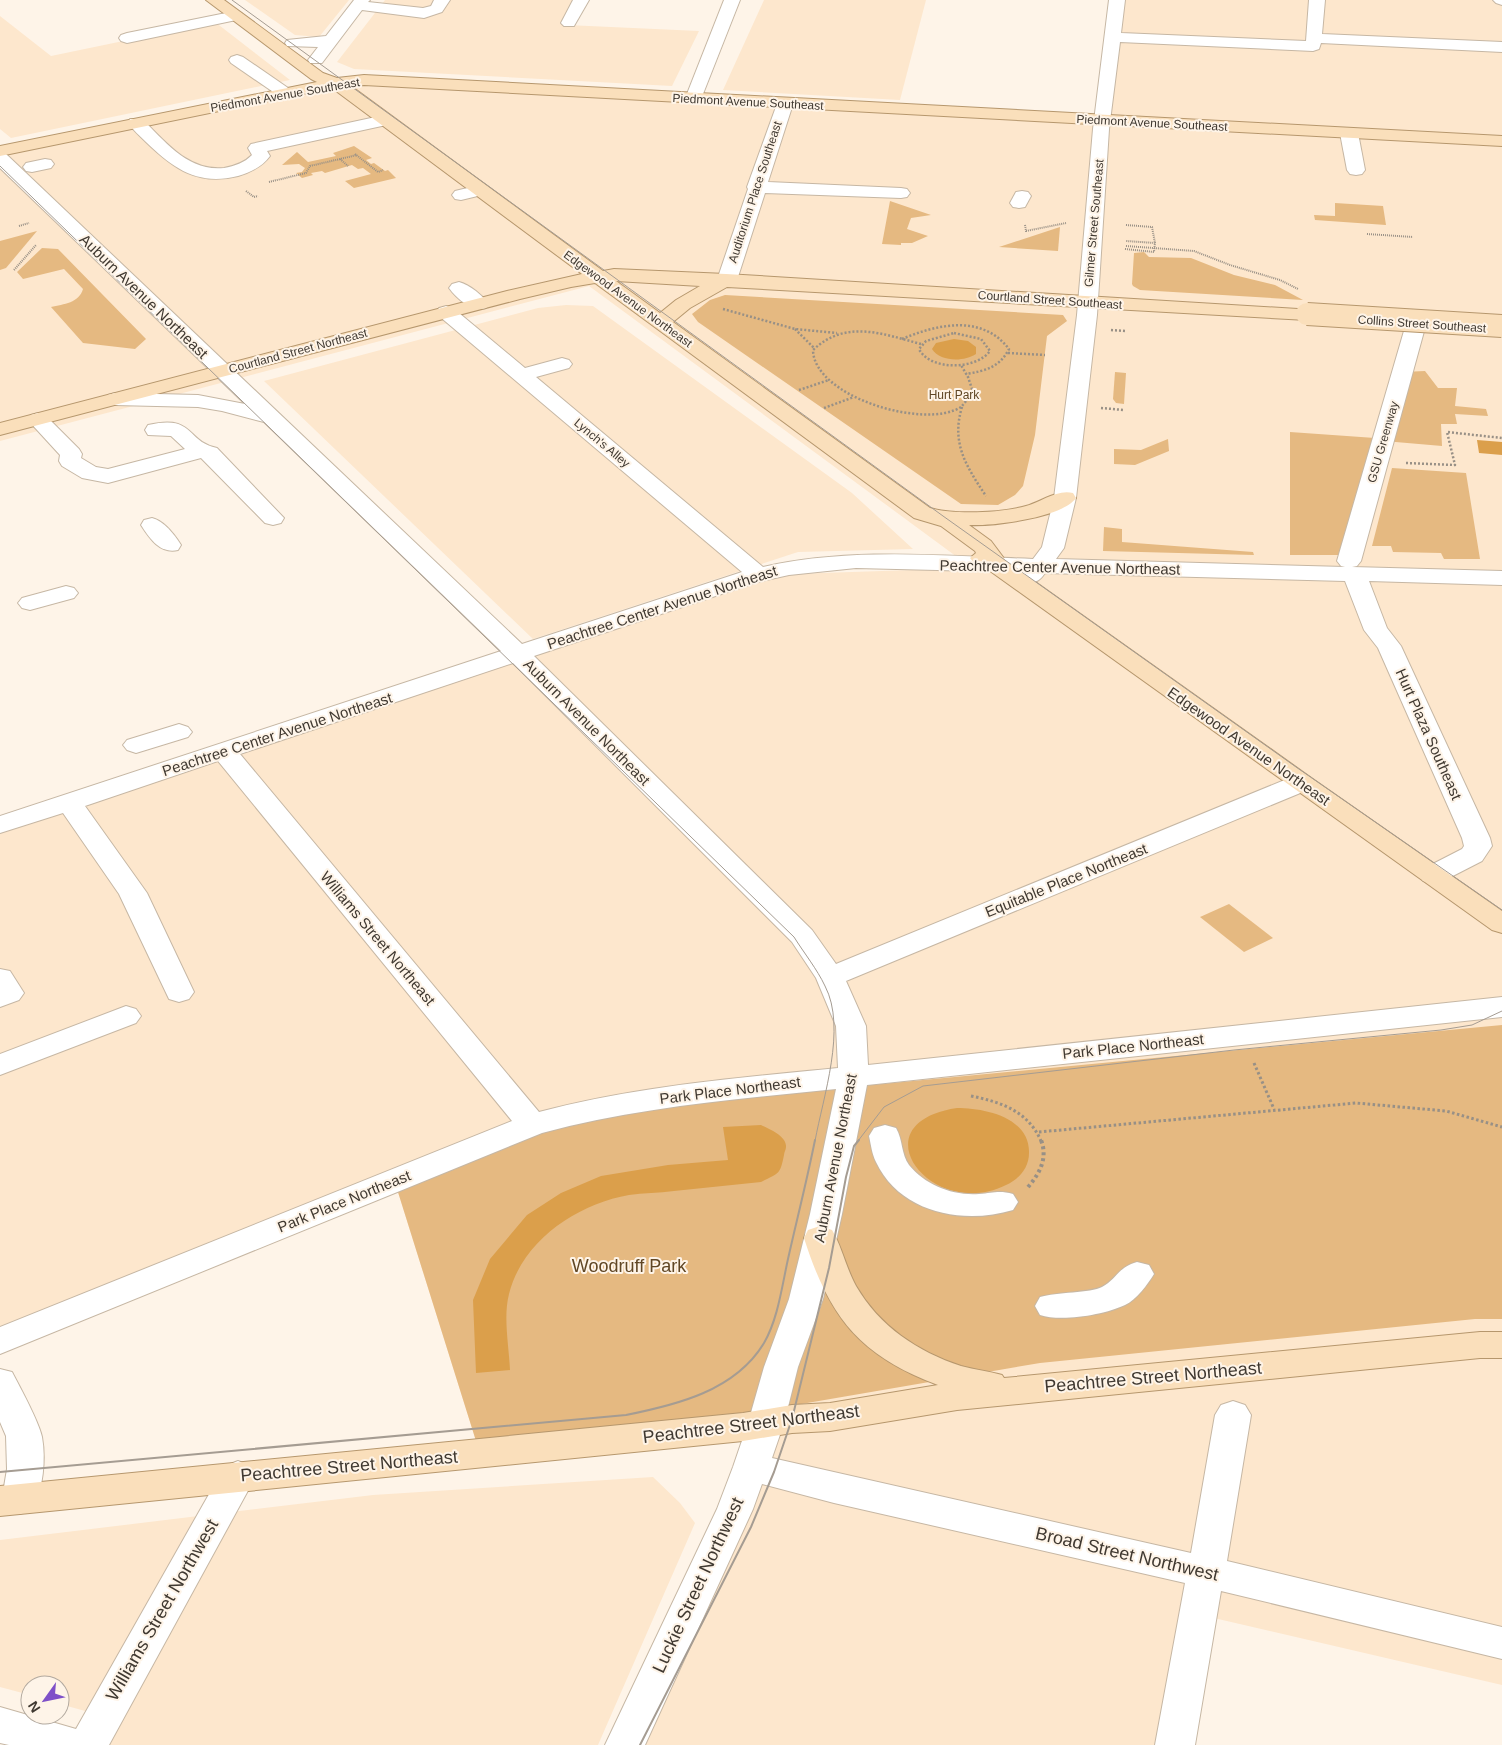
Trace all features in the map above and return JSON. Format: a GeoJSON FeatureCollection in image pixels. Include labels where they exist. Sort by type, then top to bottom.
{"type":"FeatureCollection","features":[{"type":"Feature","properties":{"kind":"main road","name":"Edgewood Avenue Northeast"},"geometry":{"type":"LineString","coordinates":[[214,0],[235,8],[293,43],[335,73],[335,83]]}},
{"type":"Feature","properties":{"kind":"main road","name":"Edgewood Avenue Northeast"},"geometry":{"type":"LineString","coordinates":[[235,8],[317,76],[335,83],[385,120],[479,199],[498,204],[922,513],[924,524],[953,545],[998,566],[1502,924]]}},
{"type":"Feature","properties":{"kind":"main road","name":"Piedmont Avenue Southeast"},"geometry":{"type":"LineString","coordinates":[[0,151],[335,83],[381,80],[693,99],[1502,142]]}},
{"type":"Feature","properties":{"kind":"main road","name":"Courtland Street Southeast"},"geometry":{"type":"LineString","coordinates":[[598,277],[622,275],[726,280],[1087,303],[1307,314],[1502,328]]}},
{"type":"Feature","properties":{"kind":"main road","name":"Courtland Street Northeast"},"geometry":{"type":"LineString","coordinates":[[0,429],[571,280],[598,277]]}},
{"type":"Feature","properties":{"kind":"main road"},"geometry":{"type":"LineString","coordinates":[[487,302],[554,296],[593,297],[653,316],[667,315],[688,300],[726,280]]}},
{"type":"Feature","properties":{"kind":"main road"},"geometry":{"type":"LineString","coordinates":[[922,513],[954,518],[992,517],[1032,511],[1054,504],[1065,498]]}},
{"type":"Feature","properties":{"kind":"main road"},"geometry":{"type":"LineString","coordinates":[[820,1238],[829,1268],[839,1287],[864,1323],[885,1343],[906,1356],[944,1374],[976,1384],[1029,1389]]}},
{"type":"Feature","properties":{"kind":"main road","name":"Peachtree Street Northeast"},"geometry":{"type":"LineString","coordinates":[[10,1500],[238,1476],[565,1446],[766,1423],[792,1418],[830,1416],[957,1396],[1480,1345],[1502,1345]]}},
{"type":"Feature","properties":{"kind":"street"},"geometry":{"type":"LineString","coordinates":[[569,23],[581,0]]}},
{"type":"Feature","properties":{"kind":"street"},"geometry":{"type":"LineString","coordinates":[[693,99],[732,0]]}},
{"type":"Feature","properties":{"kind":"street","name":"Gilmer Street Southeast"},"geometry":{"type":"LineString","coordinates":[[1022,583],[1040,566],[1053,548],[1065,498],[1087,303],[1103,120],[1117,0]]}},
{"type":"Feature","properties":{"kind":"street"},"geometry":{"type":"LineString","coordinates":[[1114,37],[1313,46],[1317,0]]}},
{"type":"Feature","properties":{"kind":"street"},"geometry":{"type":"LineString","coordinates":[[396,8],[401,3],[422,1],[440,4]]}},
{"type":"Feature","properties":{"kind":"street"},"geometry":{"type":"LineString","coordinates":[[316,60],[360,3],[396,8],[399,11],[424,13],[440,4]]}},
{"type":"Feature","properties":{"kind":"street"},"geometry":{"type":"LineString","coordinates":[[127,38],[235,8]]}},
{"type":"Feature","properties":{"kind":"street"},"geometry":{"type":"LineString","coordinates":[[1314,38],[1502,47]]}},
{"type":"Feature","properties":{"kind":"street"},"geometry":{"type":"LineString","coordinates":[[293,43],[330,40]]}},
{"type":"Feature","properties":{"kind":"street"},"geometry":{"type":"LineString","coordinates":[[237,60],[285,93]]}},
{"type":"Feature","properties":{"kind":"street","name":"Auditorium Place Southeast"},"geometry":{"type":"LineString","coordinates":[[726,280],[785,104]]}},
{"type":"Feature","properties":{"kind":"street"},"geometry":{"type":"LineString","coordinates":[[136,123],[194,176],[246,174],[261,156],[257,148],[385,120]]}},
{"type":"Feature","properties":{"kind":"street"},"geometry":{"type":"LineString","coordinates":[[1349,133],[1356,170]]}},
{"type":"Feature","properties":{"kind":"street","name":"Auburn Avenue Northeast"},"geometry":{"type":"LineString","coordinates":[[0,158],[517,653],[802,936],[830,977],[850,1026],[854,1076],[806,1299],[781,1367],[766,1423]]}},
{"type":"Feature","properties":{"kind":"street"},"geometry":{"type":"LineString","coordinates":[[756,187],[901,193]]}},
{"type":"Feature","properties":{"kind":"street"},"geometry":{"type":"LineString","coordinates":[[460,195],[479,199]]}},
{"type":"Feature","properties":{"kind":"street"},"geometry":{"type":"LineString","coordinates":[[459,288],[487,302]]}},
{"type":"Feature","properties":{"kind":"street","name":"Lynch's Alley"},"geometry":{"type":"LineString","coordinates":[[446,312],[759,574]]}},
{"type":"Feature","properties":{"kind":"street","name":"Collins Street Southeast"},"geometry":{"type":"LineString","coordinates":[[1342,318],[1502,328]]}},
{"type":"Feature","properties":{"kind":"street","name":"GSU Greenway"},"geometry":{"type":"LineString","coordinates":[[1352,568],[1416,324]]}},
{"type":"Feature","properties":{"kind":"street"},"geometry":{"type":"LineString","coordinates":[[515,371],[556,360]]}},
{"type":"Feature","properties":{"kind":"street"},"geometry":{"type":"LineString","coordinates":[[114,399],[198,401],[224,405],[272,418]]}},
{"type":"Feature","properties":{"kind":"street"},"geometry":{"type":"LineString","coordinates":[[38,419],[71,454],[70,461],[90,473],[108,476],[201,450]]}},
{"type":"Feature","properties":{"kind":"street"},"geometry":{"type":"LineString","coordinates":[[156,430],[176,429],[201,450],[209,453],[273,518]]}},
{"type":"Feature","properties":{"kind":"street"},"geometry":{"type":"LineString","coordinates":[[152,525],[170,545]]}},
{"type":"Feature","properties":{"kind":"street","name":"Peachtree Center Avenue Northeast"},"geometry":{"type":"LineString","coordinates":[[0,825],[759,574],[820,563],[856,561],[998,566],[1352,568],[1502,578]]}},
{"type":"Feature","properties":{"kind":"street","name":"Hurt Plaza Southeast"},"geometry":{"type":"LineString","coordinates":[[1352,568],[1376,630],[1392,654],[1476,838],[1478,846],[1472,855],[1433,875]]}},
{"type":"Feature","properties":{"kind":"street"},"geometry":{"type":"LineString","coordinates":[[30,603],[66,593]]}},
{"type":"Feature","properties":{"kind":"street"},"geometry":{"type":"LineString","coordinates":[[158,739],[180,766]]}},
{"type":"Feature","properties":{"kind":"street","name":"Williams Street Northeast"},"geometry":{"type":"LineString","coordinates":[[224,752],[532,1125]]}},
{"type":"Feature","properties":{"kind":"street","name":"Equitable Place Northeast"},"geometry":{"type":"LineString","coordinates":[[830,977],[1301,783]]}},
{"type":"Feature","properties":{"kind":"street"},"geometry":{"type":"LineString","coordinates":[[69,802],[133,893],[179,992]]}},
{"type":"Feature","properties":{"kind":"street"},"geometry":{"type":"LineString","coordinates":[[0,978],[9,993],[0,997]]}},
{"type":"Feature","properties":{"kind":"street","name":"Park Place Northeast"},"geometry":{"type":"LineString","coordinates":[[0,1341],[532,1125],[574,1112],[627,1102],[854,1076],[1502,1007]]}},
{"type":"Feature","properties":{"kind":"street"},"geometry":{"type":"LineString","coordinates":[[0,1065],[126,1016]]}},
{"type":"Feature","properties":{"kind":"street"},"geometry":{"type":"LineString","coordinates":[[885,1136],[892,1162],[904,1179],[923,1194],[948,1203],[975,1206],[1002,1202]]}},
{"type":"Feature","properties":{"kind":"street"},"geometry":{"type":"LineString","coordinates":[[1052,1306],[1096,1301],[1114,1296],[1137,1274]]}},
{"type":"Feature","properties":{"kind":"street"},"geometry":{"type":"LineString","coordinates":[[0,1382],[24,1436],[25,1469],[10,1500]]}},
{"type":"Feature","properties":{"kind":"street"},"geometry":{"type":"LineString","coordinates":[[1174,1745],[1233,1415]]}},
{"type":"Feature","properties":{"kind":"street","name":"Luckie Street Northwest"},"geometry":{"type":"LineString","coordinates":[[625,1745],[734,1509],[766,1423]]}},
{"type":"Feature","properties":{"kind":"street","name":"Broad Street Northwest"},"geometry":{"type":"LineString","coordinates":[[751,1466],[834,1488],[1206,1572],[1502,1643]]}},
{"type":"Feature","properties":{"kind":"street","name":"Williams Street Northwest"},"geometry":{"type":"LineString","coordinates":[[88,1745],[238,1476]]}},
{"type":"Feature","properties":{"kind":"street"},"geometry":{"type":"LineString","coordinates":[[0,1725],[72,1745]]}},
{"type":"Feature","properties":{"kind":"path"},"geometry":{"type":"LineString","coordinates":[[352,151],[378,172],[383,170]]}},
{"type":"Feature","properties":{"kind":"path"},"geometry":{"type":"LineString","coordinates":[[298,175],[306,173],[310,166],[356,155]]}},
{"type":"Feature","properties":{"kind":"path"},"geometry":{"type":"LineString","coordinates":[[340,159],[348,166]]}},
{"type":"Feature","properties":{"kind":"path"},"geometry":{"type":"LineString","coordinates":[[1022,206],[1026,231],[1066,223]]}},
{"type":"Feature","properties":{"kind":"path"},"geometry":{"type":"LineString","coordinates":[[19,226],[29,223]]}},
{"type":"Feature","properties":{"kind":"path"},"geometry":{"type":"LineString","coordinates":[[1125,248],[1154,252],[1155,243],[1152,227],[1126,225]]}},
{"type":"Feature","properties":{"kind":"path"},"geometry":{"type":"LineString","coordinates":[[1367,234],[1413,236]]}},
{"type":"Feature","properties":{"kind":"path"},"geometry":{"type":"LineString","coordinates":[[1126,241],[1155,243]]}},
{"type":"Feature","properties":{"kind":"path"},"geometry":{"type":"LineString","coordinates":[[14,270],[36,245]]}},
{"type":"Feature","properties":{"kind":"path"},"geometry":{"type":"LineString","coordinates":[[1154,248],[1194,251],[1230,265],[1280,280],[1301,290]]}},
{"type":"Feature","properties":{"kind":"path"},"geometry":{"type":"LineString","coordinates":[[719,308],[795,329],[840,333]]}},
{"type":"Feature","properties":{"kind":"path"},"geometry":{"type":"LineString","coordinates":[[960,325],[962,320]]}},
{"type":"Feature","properties":{"kind":"path"},"geometry":{"type":"LineString","coordinates":[[901,339],[932,328],[960,325],[976,327],[998,336],[1006,343],[1009,349],[1006,358],[988,369],[966,374]]}},
{"type":"Feature","properties":{"kind":"path"},"geometry":{"type":"LineString","coordinates":[[795,329],[814,348]]}},
{"type":"Feature","properties":{"kind":"path"},"geometry":{"type":"LineString","coordinates":[[1109,330],[1125,331]]}},
{"type":"Feature","properties":{"kind":"path"},"geometry":{"type":"LineString","coordinates":[[921,344],[920,349],[929,359],[949,364],[961,365],[982,360],[988,356],[990,351],[989,346],[976,337],[954,333],[934,336],[921,344],[872,333],[852,331],[840,333],[819,342],[814,348],[814,361],[829,380],[855,396],[885,408],[922,416],[938,415],[962,406],[969,400],[973,392],[961,365]]}},
{"type":"Feature","properties":{"kind":"path"},"geometry":{"type":"LineString","coordinates":[[1008,353],[1044,355]]}},
{"type":"Feature","properties":{"kind":"path"},"geometry":{"type":"LineString","coordinates":[[798,390],[829,380]]}},
{"type":"Feature","properties":{"kind":"path"},"geometry":{"type":"LineString","coordinates":[[824,408],[855,396]]}},
{"type":"Feature","properties":{"kind":"path"},"geometry":{"type":"LineString","coordinates":[[962,406],[957,430],[961,446],[974,478],[991,502]]}},
{"type":"Feature","properties":{"kind":"path"},"geometry":{"type":"LineString","coordinates":[[1106,408],[1124,410]]}},
{"type":"Feature","properties":{"kind":"path"},"geometry":{"type":"LineString","coordinates":[[1432,464],[1455,465],[1447,432],[1502,438]]}},
{"type":"Feature","properties":{"kind":"path"},"geometry":{"type":"LineString","coordinates":[[1254,1063],[1274,1108]]}},
{"type":"Feature","properties":{"kind":"path"},"geometry":{"type":"LineString","coordinates":[[971,1096],[1011,1107],[1027,1118],[1039,1132],[1044,1149],[1044,1165],[1036,1180],[1021,1193],[1002,1202]]}},
{"type":"Feature","properties":{"kind":"path"},"geometry":{"type":"LineString","coordinates":[[1039,1132],[1274,1108],[1356,1103],[1446,1111],[1502,1127]]}},
{"type":"Feature","properties":{"kind":"shaded area"},"geometry":{"type":"Polygon","coordinates":[[[245,0],[349,0],[319,37],[295,35],[245,0]]]}},
{"type":"Feature","properties":{"kind":"shaded area"},"geometry":{"type":"Polygon","coordinates":[[[385,0],[578,0],[567,25],[699,31],[672,86],[354,69],[337,62],[385,0]]]}},
{"type":"Feature","properties":{"kind":"shaded area"},"geometry":{"type":"Polygon","coordinates":[[[764,0],[926,0],[900,100],[723,90],[764,0]]]}},
{"type":"Feature","properties":{"kind":"shaded area"},"geometry":{"type":"Polygon","coordinates":[[[1118,0],[1502,0],[1502,1685],[1188,1612],[1160,1745],[637,1745],[759,1411],[476,1441],[392,1173],[0,1336],[0,820],[761,575],[972,568],[589,286],[0,441],[0,153],[317,83],[1111,117],[1118,0]]]}},
{"type":"Feature","properties":{"kind":"shaded area"},"geometry":{"type":"Polygon","coordinates":[[[0,16],[51,56],[215,22],[290,80],[11,138],[0,129],[0,16]]]}},
{"type":"Feature","properties":{"kind":"shaded area"},"geometry":{"type":"Polygon","coordinates":[[[566,305],[593,306],[852,493],[913,549],[798,552],[533,639],[264,381],[538,308],[566,305]]]}},
{"type":"Feature","properties":{"kind":"shaded area"},"geometry":{"type":"Polygon","coordinates":[[[954,339],[968,341],[976,347],[976,354],[971,357],[953,359],[941,356],[932,349],[936,343],[954,339]]]}},
{"type":"Feature","properties":{"kind":"shaded area"},"geometry":{"type":"Polygon","coordinates":[[[1477,440],[1502,442],[1502,455],[1479,453],[1477,440]]]}},
{"type":"Feature","properties":{"kind":"shaded area"},"geometry":{"type":"Polygon","coordinates":[[[957,1108],[980,1110],[1004,1117],[1022,1131],[1027,1141],[1029,1158],[1025,1168],[1015,1180],[1006,1185],[978,1193],[952,1191],[931,1181],[916,1166],[908,1149],[912,1132],[927,1117],[957,1108]]]}},
{"type":"Feature","properties":{"kind":"shaded area"},"geometry":{"type":"Polygon","coordinates":[[[761,1125],[777,1133],[786,1143],[780,1170],[772,1177],[761,1182],[629,1195],[590,1207],[554,1228],[526,1257],[516,1275],[509,1294],[506,1322],[510,1370],[476,1373],[473,1300],[490,1259],[527,1215],[561,1193],[601,1176],[668,1165],[728,1160],[723,1127],[761,1125]]]}},
{"type":"Feature","properties":{"kind":"shaded area"},"geometry":{"type":"Polygon","coordinates":[[[653,1477],[680,1503],[695,1523],[598,1745],[107,1745],[121,1721],[70,1707],[70,1675],[20,1675],[20,1692],[0,1687],[0,1540],[373,1495],[653,1477]]]}},
{"type":"Feature","properties":{"kind":"green space"},"geometry":{"type":"Polygon","coordinates":[[[354,146],[372,158],[366,160],[371,164],[374,163],[385,171],[388,170],[396,178],[354,188],[345,181],[371,174],[363,168],[358,169],[352,165],[325,173],[322,171],[311,173],[313,175],[302,178],[296,173],[302,172],[305,168],[299,164],[282,165],[297,152],[308,162],[336,156],[333,153],[354,146]]]}},
{"type":"Feature","properties":{"kind":"green space"},"geometry":{"type":"Polygon","coordinates":[[[890,201],[931,215],[911,218],[907,229],[928,236],[912,243],[901,243],[901,245],[882,244],[890,201]]]}},
{"type":"Feature","properties":{"kind":"green space"},"geometry":{"type":"Polygon","coordinates":[[[1335,203],[1383,206],[1386,225],[1315,220],[1314,215],[1335,216],[1335,203]]]}},
{"type":"Feature","properties":{"kind":"green space"},"geometry":{"type":"Polygon","coordinates":[[[1060,227],[1058,251],[999,247],[1060,227]]]}},
{"type":"Feature","properties":{"kind":"green space"},"geometry":{"type":"Polygon","coordinates":[[[37,231],[6,268],[0,270],[0,241],[37,231]]]}},
{"type":"Feature","properties":{"kind":"green space"},"geometry":{"type":"Polygon","coordinates":[[[42,248],[58,249],[146,339],[135,349],[83,343],[51,307],[75,300],[83,289],[64,269],[23,279],[17,272],[42,248]]]}},
{"type":"Feature","properties":{"kind":"green space"},"geometry":{"type":"Polygon","coordinates":[[[1144,252],[1149,257],[1191,258],[1234,275],[1275,285],[1303,300],[1140,290],[1132,284],[1134,253],[1144,252]]]}},
{"type":"Feature","properties":{"kind":"green space","name":"Hurt Park"},"geometry":{"type":"Polygon","coordinates":[[[725,295],[1063,315],[1067,321],[1047,336],[1035,435],[1023,486],[1015,495],[998,505],[961,504],[698,322],[692,314],[710,300],[725,295]]]}},
{"type":"Feature","properties":{"kind":"green space"},"geometry":{"type":"Polygon","coordinates":[[[1425,371],[1438,388],[1457,388],[1455,406],[1486,409],[1488,416],[1455,414],[1457,424],[1441,424],[1442,446],[1384,441],[1403,372],[1425,371]]]}},
{"type":"Feature","properties":{"kind":"green space"},"geometry":{"type":"Polygon","coordinates":[[[1115,372],[1126,373],[1124,404],[1116,403],[1113,399],[1115,372]]]}},
{"type":"Feature","properties":{"kind":"green space"},"geometry":{"type":"Polygon","coordinates":[[[1290,432],[1375,438],[1346,555],[1290,555],[1290,432]]]}},
{"type":"Feature","properties":{"kind":"green space"},"geometry":{"type":"Polygon","coordinates":[[[1168,439],[1169,451],[1135,465],[1114,464],[1114,449],[1141,450],[1168,439]]]}},
{"type":"Feature","properties":{"kind":"green space"},"geometry":{"type":"Polygon","coordinates":[[[1392,468],[1466,473],[1480,559],[1444,559],[1441,553],[1393,552],[1391,546],[1372,546],[1392,468]]]}},
{"type":"Feature","properties":{"kind":"green space"},"geometry":{"type":"Polygon","coordinates":[[[1104,527],[1122,529],[1122,542],[1253,552],[1254,555],[1103,551],[1104,527]]]}},
{"type":"Feature","properties":{"kind":"green space"},"geometry":{"type":"Polygon","coordinates":[[[1229,904],[1273,938],[1244,952],[1200,917],[1229,904]]]}},
{"type":"Feature","properties":{"kind":"green space","name":"Woodruff Park"},"geometry":{"type":"Polygon","coordinates":[[[1502,1025],[1502,1319],[1475,1319],[1040,1363],[760,1411],[476,1441],[392,1173],[596,1111],[1502,1025]]]}},
{"type":"Feature","properties":{"kind":"tram line"},"geometry":{"type":"LineString","coordinates":[[232,0],[943,516],[1296,767],[1502,910]]}},
{"type":"Feature","properties":{"kind":"tram line"},"geometry":{"type":"LineString","coordinates":[[0,166],[794,937],[825,986],[831,1003],[834,1022],[831,1063],[815,1141]]}},
{"type":"Feature","properties":{"kind":"tram line"},"geometry":{"type":"LineString","coordinates":[[858,1141],[884,1107],[923,1086],[1234,1050],[1441,1030],[1472,1025],[1502,1011]]}},
{"type":"Feature","properties":{"kind":"tram line"},"geometry":{"type":"LineString","coordinates":[[0,1472],[626,1415],[665,1406],[703,1393],[737,1373],[752,1359],[769,1334],[779,1302],[815,1140]]}},
{"type":"Feature","properties":{"kind":"tram line"},"geometry":{"type":"LineString","coordinates":[[640,1745],[751,1527],[774,1472],[792,1419],[829,1268],[846,1177],[854,1146],[859,1140]]}}]}
